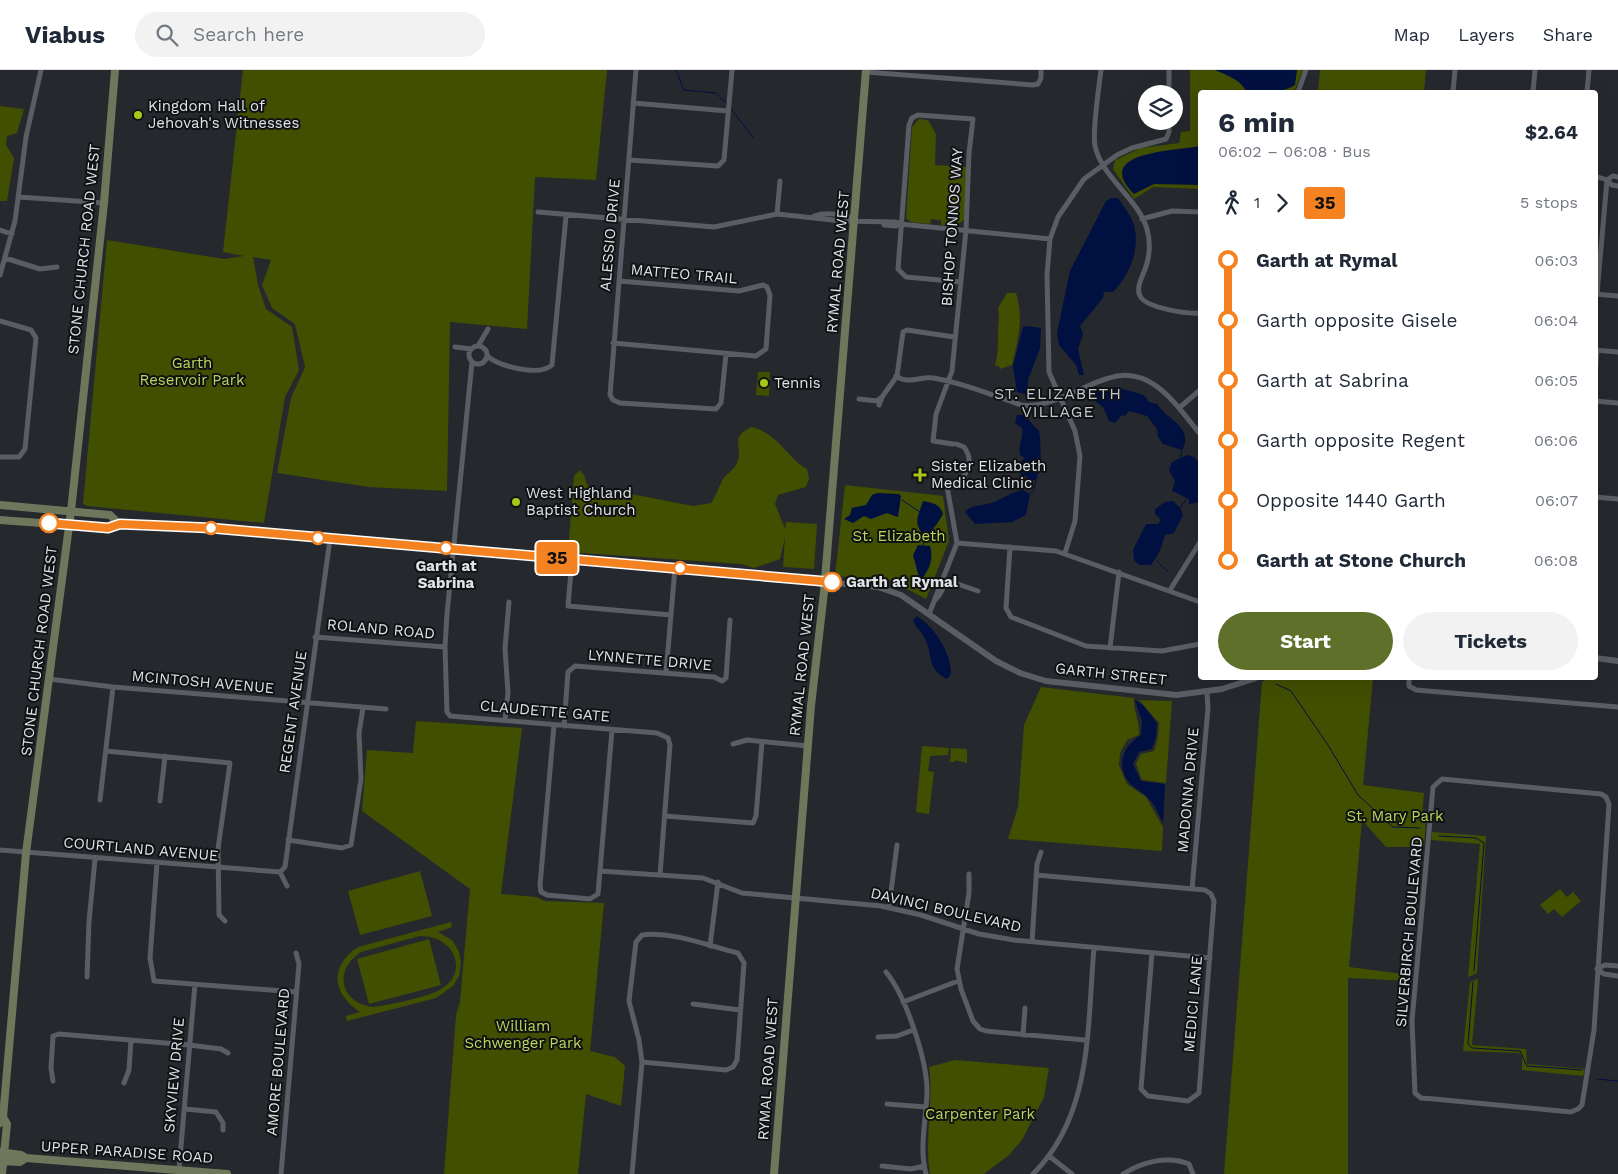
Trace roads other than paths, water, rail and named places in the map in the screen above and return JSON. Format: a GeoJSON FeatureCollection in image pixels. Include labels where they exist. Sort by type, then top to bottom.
{"type":"FeatureCollection","features":[{"type":"Feature","properties":{"kind":"main road","name":"STONE CHURCH ROAD WEST"},"geometry":{"type":"LineString","coordinates":[[2,1174],[2,1152],[7,1124],[1,1120],[26,853],[71,511],[104,203],[115,70]]}},
{"type":"Feature","properties":{"kind":"main road","name":"RYMAL ROAD WEST"},"geometry":{"type":"LineString","coordinates":[[774,1174],[795,897],[825,582],[866,71]]}},
{"type":"Feature","properties":{"kind":"main road","name":"GARTH STREET"},"geometry":{"type":"LineString","coordinates":[[0,505],[110,515],[120,524]]}},
{"type":"Feature","properties":{"kind":"main road"},"geometry":{"type":"LineString","coordinates":[[0,510],[33,508]]}},
{"type":"Feature","properties":{"kind":"main road","name":"GARTH STREET"},"geometry":{"type":"LineString","coordinates":[[0,520],[108,528],[120,524],[201,527],[825,582]]}},
{"type":"Feature","properties":{"kind":"main road","name":"UPPER PARADISE ROAD"},"geometry":{"type":"LineString","coordinates":[[2,1152],[21,1155],[26,1158],[149,1170],[179,1169],[226,1174]]}},
{"type":"Feature","properties":{"kind":"main road","name":"UPPER PARADISE ROAD"},"geometry":{"type":"LineString","coordinates":[[2,1161],[20,1162],[26,1158]]}},
{"type":"Feature","properties":{"kind":"street"},"geometry":{"type":"LineString","coordinates":[[0,275],[12,234],[19,197],[26,137],[41,70]]}},
{"type":"Feature","properties":{"kind":"street","name":"ALESSIO DRIVE"},"geometry":{"type":"LineString","coordinates":[[636,70],[625,219],[609,391],[613,400],[620,403],[716,409],[720,403],[726,354]]}},
{"type":"Feature","properties":{"kind":"street"},"geometry":{"type":"LineString","coordinates":[[629,160],[718,166],[724,160],[732,70]]}},
{"type":"Feature","properties":{"kind":"street"},"geometry":{"type":"LineString","coordinates":[[866,71],[940,73],[1033,85],[1038,84],[1041,78],[1041,70]]}},
{"type":"Feature","properties":{"kind":"street"},"geometry":{"type":"LineString","coordinates":[[1101,70],[1095,143],[1103,163],[1142,218],[1146,227],[1149,247],[1147,263],[1138,289],[1139,294],[1147,301],[1178,312],[1198,313]]}},
{"type":"Feature","properties":{"kind":"street"},"geometry":{"type":"LineString","coordinates":[[1169,70],[1169,85]]}},
{"type":"Feature","properties":{"kind":"street"},"geometry":{"type":"LineString","coordinates":[[1299,90],[1306,70]]}},
{"type":"Feature","properties":{"kind":"street"},"geometry":{"type":"LineString","coordinates":[[1453,90],[1455,70]]}},
{"type":"Feature","properties":{"kind":"street"},"geometry":{"type":"LineString","coordinates":[[1533,90],[1535,70]]}},
{"type":"Feature","properties":{"kind":"street"},"geometry":{"type":"LineString","coordinates":[[1587,90],[1589,70]]}},
{"type":"Feature","properties":{"kind":"street"},"geometry":{"type":"LineString","coordinates":[[633,103],[728,111]]}},
{"type":"Feature","properties":{"kind":"street","name":"BISHOP TONNOS WAY"},"geometry":{"type":"LineString","coordinates":[[900,224],[909,125],[912,118],[918,115],[973,119],[969,154],[966,230],[954,337],[954,355],[949,380],[936,414],[933,441],[964,447],[969,456],[966,475],[963,480],[947,486],[957,543]]}},
{"type":"Feature","properties":{"kind":"street"},"geometry":{"type":"LineString","coordinates":[[1065,553],[1075,521],[1080,456],[1075,431],[1049,372],[1047,275],[1050,239],[1058,217],[1084,179],[1103,163],[1132,148],[1162,141],[1168,136],[1168,130]]}},
{"type":"Feature","properties":{"kind":"street"},"geometry":{"type":"LineString","coordinates":[[1607,180],[1613,176],[1618,177]]}},
{"type":"Feature","properties":{"kind":"street"},"geometry":{"type":"LineString","coordinates":[[1598,177],[1607,180],[1612,185],[1618,186]]}},
{"type":"Feature","properties":{"kind":"street"},"geometry":{"type":"LineString","coordinates":[[1598,273],[1607,180]]}},
{"type":"Feature","properties":{"kind":"street"},"geometry":{"type":"LineString","coordinates":[[777,214],[780,181]]}},
{"type":"Feature","properties":{"kind":"street"},"geometry":{"type":"LineString","coordinates":[[19,197],[104,203]]}},
{"type":"Feature","properties":{"kind":"street"},"geometry":{"type":"LineString","coordinates":[[1142,218],[1172,211],[1198,212]]}},
{"type":"Feature","properties":{"kind":"street"},"geometry":{"type":"LineString","coordinates":[[538,212],[566,216],[722,227],[777,214],[814,216],[820,214],[847,216],[855,220],[883,223],[884,220],[900,224],[1050,239]]}},
{"type":"Feature","properties":{"kind":"street"},"geometry":{"type":"LineString","coordinates":[[488,329],[481,347],[487,356],[496,363],[506,367],[543,370],[549,368],[553,362],[566,216]]}},
{"type":"Feature","properties":{"kind":"street"},"geometry":{"type":"LineString","coordinates":[[900,224],[898,269],[901,275],[912,278],[961,282]]}},
{"type":"Feature","properties":{"kind":"street"},"geometry":{"type":"LineString","coordinates":[[0,230],[12,234]]}},
{"type":"Feature","properties":{"kind":"street"},"geometry":{"type":"LineString","coordinates":[[5,258],[40,268],[57,267]]}},
{"type":"Feature","properties":{"kind":"street","name":"MATTEO TRAIL"},"geometry":{"type":"LineString","coordinates":[[619,281],[740,291],[763,285],[768,288],[770,295],[766,349],[762,354],[756,356],[726,354]]}},
{"type":"Feature","properties":{"kind":"street"},"geometry":{"type":"LineString","coordinates":[[1598,294],[1618,296]]}},
{"type":"Feature","properties":{"kind":"street"},"geometry":{"type":"LineString","coordinates":[[0,320],[31,330],[36,338],[25,449],[18,457],[0,457]]}},
{"type":"Feature","properties":{"kind":"street"},"geometry":{"type":"LineString","coordinates":[[879,405],[896,376],[903,332],[907,330],[954,337]]}},
{"type":"Feature","properties":{"kind":"street"},"geometry":{"type":"LineString","coordinates":[[614,343],[726,354]]}},
{"type":"Feature","properties":{"kind":"street"},"geometry":{"type":"LineString","coordinates":[[455,347],[471,349],[481,347]]}},
{"type":"Feature","properties":{"kind":"street"},"geometry":{"type":"LineString","coordinates":[[463,349],[478,363],[496,363]]}},
{"type":"Feature","properties":{"kind":"street"},"geometry":{"type":"LineString","coordinates":[[468,355],[471,349]]}},
{"type":"Feature","properties":{"kind":"street"},"geometry":{"type":"LineString","coordinates":[[1598,350],[1618,352]]}},
{"type":"Feature","properties":{"kind":"street"},"geometry":{"type":"LineString","coordinates":[[478,363],[487,356]]}},
{"type":"Feature","properties":{"kind":"street","name":"CLAUDETTE GATE"},"geometry":{"type":"LineString","coordinates":[[478,363],[472,372],[452,548],[445,647],[448,714],[657,733],[668,738],[670,745],[660,875]]}},
{"type":"Feature","properties":{"kind":"street"},"geometry":{"type":"LineString","coordinates":[[896,376],[906,381],[923,377],[949,380],[1022,405],[1042,405],[1109,378],[1129,376],[1153,384],[1168,395],[1198,432]]}},
{"type":"Feature","properties":{"kind":"street"},"geometry":{"type":"LineString","coordinates":[[1179,408],[1198,392]]}},
{"type":"Feature","properties":{"kind":"street"},"geometry":{"type":"LineString","coordinates":[[859,399],[878,401],[882,397]]}},
{"type":"Feature","properties":{"kind":"street"},"geometry":{"type":"LineString","coordinates":[[1598,401],[1618,403]]}},
{"type":"Feature","properties":{"kind":"street"},"geometry":{"type":"LineString","coordinates":[[1598,497],[1618,499]]}},
{"type":"Feature","properties":{"kind":"street","name":"REGENT AVENUE"},"geometry":{"type":"LineString","coordinates":[[280,872],[284,867],[330,539]]}},
{"type":"Feature","properties":{"kind":"street"},"geometry":{"type":"LineString","coordinates":[[929,614],[934,600],[940,596],[944,583],[943,579],[957,543],[1065,553],[1198,601]]}},
{"type":"Feature","properties":{"kind":"street"},"geometry":{"type":"LineString","coordinates":[[1170,590],[1198,545]]}},
{"type":"Feature","properties":{"kind":"street"},"geometry":{"type":"LineString","coordinates":[[1010,548],[1006,608],[1008,614],[1086,646],[1162,651],[1198,644]]}},
{"type":"Feature","properties":{"kind":"street"},"geometry":{"type":"LineString","coordinates":[[572,560],[568,606],[671,615]]}},
{"type":"Feature","properties":{"kind":"street"},"geometry":{"type":"LineString","coordinates":[[666,673],[675,568]]}},
{"type":"Feature","properties":{"kind":"street"},"geometry":{"type":"LineString","coordinates":[[1110,648],[1119,572]]}},
{"type":"Feature","properties":{"kind":"street"},"geometry":{"type":"LineString","coordinates":[[943,579],[978,591]]}},
{"type":"Feature","properties":{"kind":"street","name":"GARTH STREET"},"geometry":{"type":"LineString","coordinates":[[825,582],[887,590],[906,597],[996,661],[1040,680],[1065,685],[1160,694],[1207,693],[1251,680]]}},
{"type":"Feature","properties":{"kind":"street"},"geometry":{"type":"LineString","coordinates":[[505,720],[508,693],[505,648],[509,602]]}},
{"type":"Feature","properties":{"kind":"street","name":"LYNNETTE DRIVE"},"geometry":{"type":"LineString","coordinates":[[564,726],[570,668],[575,666],[714,677],[722,681],[726,678],[730,620]]}},
{"type":"Feature","properties":{"kind":"street","name":"ROLAND ROAD"},"geometry":{"type":"LineString","coordinates":[[315,637],[445,647]]}},
{"type":"Feature","properties":{"kind":"street"},"geometry":{"type":"LineString","coordinates":[[1598,658],[1618,661]]}},
{"type":"Feature","properties":{"kind":"street","name":"MCINTOSH AVENUE"},"geometry":{"type":"LineString","coordinates":[[49,679],[113,687],[386,709]]}},
{"type":"Feature","properties":{"kind":"street"},"geometry":{"type":"LineString","coordinates":[[1409,680],[1409,686],[1416,690],[1618,707]]}},
{"type":"Feature","properties":{"kind":"street"},"geometry":{"type":"LineString","coordinates":[[100,800],[113,687]]}},
{"type":"Feature","properties":{"kind":"street","name":"MADONNA DRIVE"},"geometry":{"type":"LineString","coordinates":[[1192,889],[1208,708],[1207,693]]}},
{"type":"Feature","properties":{"kind":"street"},"geometry":{"type":"LineString","coordinates":[[288,840],[342,848],[349,846],[353,839],[361,779],[359,733],[363,708]]}},
{"type":"Feature","properties":{"kind":"street"},"geometry":{"type":"LineString","coordinates":[[554,725],[540,885],[541,892],[547,895],[594,898],[598,894],[612,730]]}},
{"type":"Feature","properties":{"kind":"street"},"geometry":{"type":"LineString","coordinates":[[733,744],[747,740],[808,746]]}},
{"type":"Feature","properties":{"kind":"street"},"geometry":{"type":"LineString","coordinates":[[665,816],[753,823],[756,816],[762,742]]}},
{"type":"Feature","properties":{"kind":"street"},"geometry":{"type":"LineString","coordinates":[[106,751],[230,763],[218,868],[219,915],[225,922]]}},
{"type":"Feature","properties":{"kind":"street"},"geometry":{"type":"LineString","coordinates":[[160,801],[165,756]]}},
{"type":"Feature","properties":{"kind":"street","name":"SILVERBIRCH BOULEVARD"},"geometry":{"type":"LineString","coordinates":[[1447,780],[1595,793],[1606,797],[1609,804],[1598,969],[1592,1051],[1582,1105],[1578,1110],[1571,1112],[1421,1098],[1415,1093],[1412,1021],[1433,787],[1436,782],[1447,780]]}},
{"type":"Feature","properties":{"kind":"street"},"geometry":{"type":"LineString","coordinates":[[889,907],[897,845]]}},
{"type":"Feature","properties":{"kind":"street","name":"COURTLAND AVENUE"},"geometry":{"type":"LineString","coordinates":[[0,850],[95,859],[280,872]]}},
{"type":"Feature","properties":{"kind":"street"},"geometry":{"type":"LineString","coordinates":[[1032,942],[1036,875],[1041,852]]}},
{"type":"Feature","properties":{"kind":"street"},"geometry":{"type":"LineString","coordinates":[[87,977],[89,922],[95,859]]}},
{"type":"Feature","properties":{"kind":"street"},"geometry":{"type":"LineString","coordinates":[[157,863],[150,958],[152,979],[156,982],[296,992]]}},
{"type":"Feature","properties":{"kind":"street","name":"DAVINCI BOULEVARD"},"geometry":{"type":"LineString","coordinates":[[600,871],[704,878],[742,893],[889,907],[996,938],[1210,958]]}},
{"type":"Feature","properties":{"kind":"street"},"geometry":{"type":"LineString","coordinates":[[280,872],[287,886]]}},
{"type":"Feature","properties":{"kind":"street"},"geometry":{"type":"LineString","coordinates":[[968,874],[969,893],[957,961],[958,981],[976,1026],[986,1031],[1085,1040]]}},
{"type":"Feature","properties":{"kind":"street","name":"MEDICI LANE"},"geometry":{"type":"LineString","coordinates":[[1036,875],[1205,890],[1213,897],[1199,1093],[1188,1101],[1148,1096],[1141,1089],[1152,953]]}},
{"type":"Feature","properties":{"kind":"street"},"geometry":{"type":"LineString","coordinates":[[710,946],[718,882]]}},
{"type":"Feature","properties":{"kind":"street"},"geometry":{"type":"LineString","coordinates":[[632,1174],[642,1062],[639,1040],[629,1001],[636,942],[642,935],[650,934],[738,953],[744,963],[737,1060],[730,1069],[642,1062]]}},
{"type":"Feature","properties":{"kind":"street"},"geometry":{"type":"LineString","coordinates":[[1033,1174],[1049,1156],[1061,1138],[1074,1110],[1082,1076],[1094,948]]}},
{"type":"Feature","properties":{"kind":"street","name":"AMORE BOULEVARD"},"geometry":{"type":"LineString","coordinates":[[281,1174],[299,964],[296,953]]}},
{"type":"Feature","properties":{"kind":"street"},"geometry":{"type":"LineString","coordinates":[[1618,966],[1605,965],[1598,969],[1604,974],[1618,976]]}},
{"type":"Feature","properties":{"kind":"street"},"geometry":{"type":"LineString","coordinates":[[886,972],[896,985],[903,1002],[925,1069],[924,1166],[926,1174]]}},
{"type":"Feature","properties":{"kind":"street"},"geometry":{"type":"LineString","coordinates":[[903,1002],[958,981]]}},
{"type":"Feature","properties":{"kind":"street","name":"SKYVIEW DRIVE"},"geometry":{"type":"LineString","coordinates":[[179,1169],[195,984]]}},
{"type":"Feature","properties":{"kind":"street"},"geometry":{"type":"LineString","coordinates":[[693,1004],[740,1010]]}},
{"type":"Feature","properties":{"kind":"street"},"geometry":{"type":"LineString","coordinates":[[1023,1035],[1025,1008]]}},
{"type":"Feature","properties":{"kind":"street"},"geometry":{"type":"LineString","coordinates":[[878,1037],[897,1036],[913,1030]]}},
{"type":"Feature","properties":{"kind":"street"},"geometry":{"type":"LineString","coordinates":[[53,1081],[51,1068],[55,1035],[189,1045],[221,1049],[228,1053]]}},
{"type":"Feature","properties":{"kind":"street"},"geometry":{"type":"LineString","coordinates":[[124,1083],[129,1070],[130,1040]]}},
{"type":"Feature","properties":{"kind":"street"},"geometry":{"type":"LineString","coordinates":[[887,1104],[926,1107]]}},
{"type":"Feature","properties":{"kind":"street"},"geometry":{"type":"LineString","coordinates":[[184,1109],[216,1112],[223,1123],[223,1130]]}},
{"type":"Feature","properties":{"kind":"street"},"geometry":{"type":"LineString","coordinates":[[1049,1156],[1072,1174]]}},
{"type":"Feature","properties":{"kind":"street"},"geometry":{"type":"LineString","coordinates":[[1124,1174],[1148,1163],[1173,1160],[1189,1164],[1193,1174]]}},
{"type":"Feature","properties":{"kind":"street"},"geometry":{"type":"LineString","coordinates":[[882,1166],[911,1168],[924,1166]]}},
{"type":"Feature","properties":{"kind":"waterway"},"geometry":{"type":"LineString","coordinates":[[676,70],[684,90],[716,93],[726,103]]}},
{"type":"Feature","properties":{"kind":"waterway"},"geometry":{"type":"LineString","coordinates":[[730,108],[753,137]]}},
{"type":"Feature","properties":{"kind":"waterway"},"geometry":{"type":"LineString","coordinates":[[1180,459],[1182,450]]}},
{"type":"Feature","properties":{"kind":"waterway"},"geometry":{"type":"LineString","coordinates":[[1030,494],[1034,490],[1036,480]]}},
{"type":"Feature","properties":{"kind":"waterway"},"geometry":{"type":"LineString","coordinates":[[1180,508],[1187,498]]}},
{"type":"Feature","properties":{"kind":"waterway"},"geometry":{"type":"LineString","coordinates":[[902,500],[920,512]]}},
{"type":"Feature","properties":{"kind":"waterway"},"geometry":{"type":"LineString","coordinates":[[923,545],[925,538]]}},
{"type":"Feature","properties":{"kind":"waterway"},"geometry":{"type":"LineString","coordinates":[[1156,560],[1168,572]]}},
{"type":"Feature","properties":{"kind":"waterway"},"geometry":{"type":"LineString","coordinates":[[1276,684],[1291,691],[1328,745],[1358,795],[1393,827],[1420,828]]}},
{"type":"Feature","properties":{"kind":"waterway"},"geometry":{"type":"LineString","coordinates":[[1439,836],[1476,838],[1484,843],[1474,971]]}},
{"type":"Feature","properties":{"kind":"waterway"},"geometry":{"type":"LineString","coordinates":[[1473,982],[1468,1044],[1472,1048],[1520,1051],[1527,1066],[1582,1070]]}},
{"type":"Feature","properties":{"kind":"waterway"},"geometry":{"type":"LineString","coordinates":[[1597,1079],[1618,1081]]}},
{"type":"Feature","properties":{"kind":"place","name":"Kingdom Hall of Jehovah's Witnesses"},"geometry":{"type":"Point","coordinates":[138,115]}},
{"type":"Feature","properties":{"kind":"place","name":"Tennis"},"geometry":{"type":"Point","coordinates":[764,383]}},
{"type":"Feature","properties":{"kind":"place","name":"Sister Elizabeth Medical Clinic"},"geometry":{"type":"Point","coordinates":[920,475]}},
{"type":"Feature","properties":{"kind":"place","name":"West Highland Baptist Church"},"geometry":{"type":"Point","coordinates":[516,502]}},
{"type":"Feature","properties":{"kind":"place","name":"Garth at Sabrina"},"geometry":{"type":"Point","coordinates":[446,548]}},
{"type":"Feature","properties":{"kind":"place","name":"Garth at Rymal"},"geometry":{"type":"Point","coordinates":[832,582]}},
{"type":"Feature","properties":{"kind":"district","name":"ST. ELIZABETH VILLAGE"},"geometry":{"type":"Point","coordinates":[1058,402]}},
{"type":"Feature","properties":{"kind":"park label","name":"Garth Reservoir Park"},"geometry":{"type":"Point","coordinates":[192,372]}},
{"type":"Feature","properties":{"kind":"park label","name":"St. Elizabeth"},"geometry":{"type":"Point","coordinates":[899,536]}},
{"type":"Feature","properties":{"kind":"park label","name":"St. Mary Park"},"geometry":{"type":"Point","coordinates":[1395,816]}},
{"type":"Feature","properties":{"kind":"park label","name":"William Schwenger Park"},"geometry":{"type":"Point","coordinates":[523,1034]}},
{"type":"Feature","properties":{"kind":"park label","name":"Carpenter Park"},"geometry":{"type":"Point","coordinates":[980,1114]}}]}
